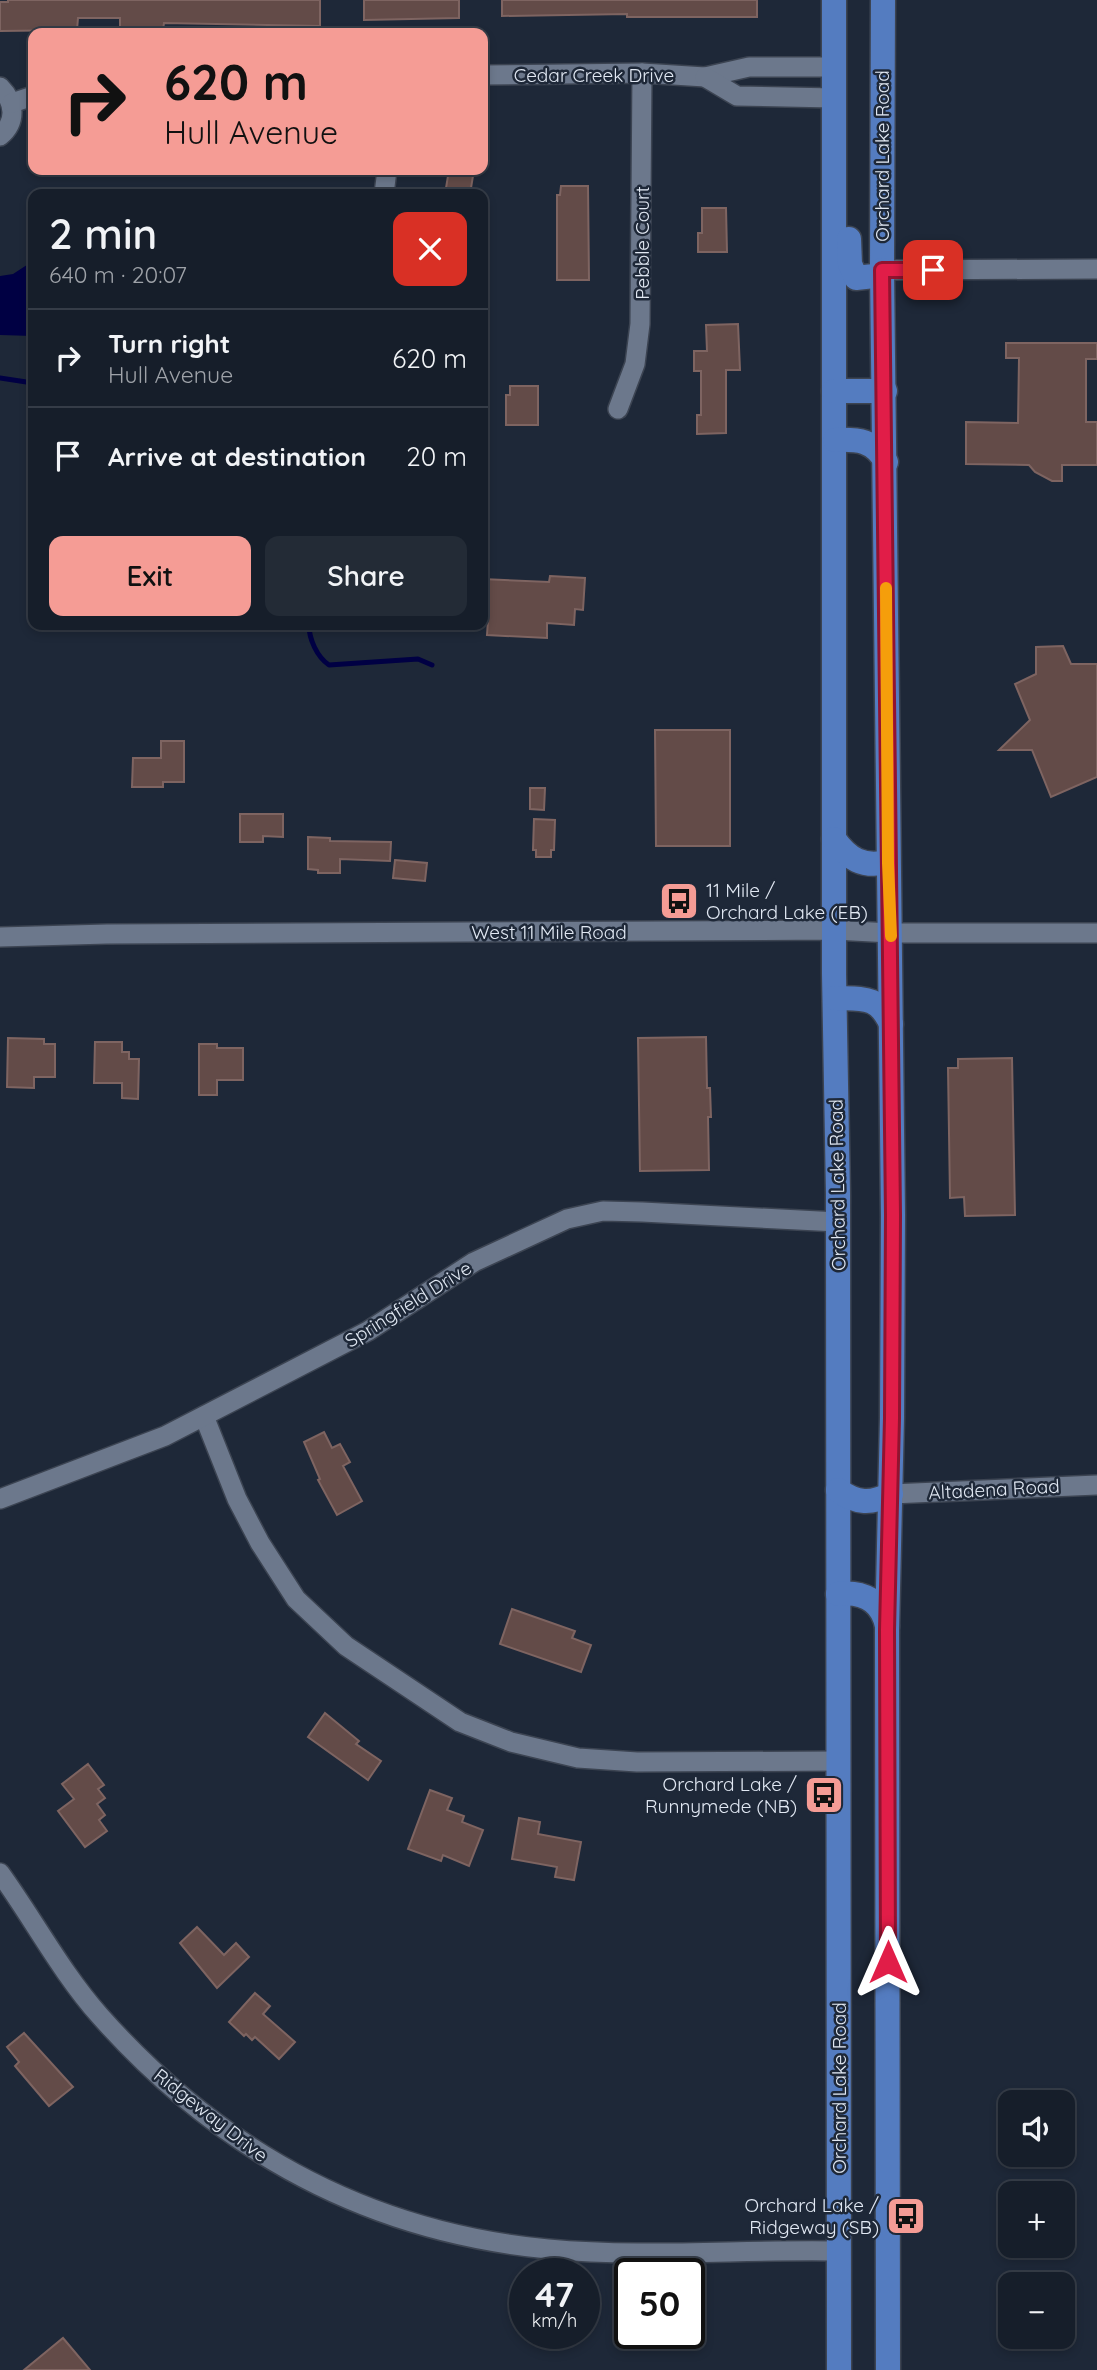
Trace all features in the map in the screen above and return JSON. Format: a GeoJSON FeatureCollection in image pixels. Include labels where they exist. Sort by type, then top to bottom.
{"type":"FeatureCollection","features":[{"type":"Feature","properties":{"kind":"main road","name":"Orchard Lake Road"},"geometry":{"type":"LineString","coordinates":[[834,0],[839,2370]]}},
{"type":"Feature","properties":{"kind":"main road","name":"Orchard Lake Road"},"geometry":{"type":"LineString","coordinates":[[883,0],[882,270],[893,1215],[887,1630],[888,2370]]}},
{"type":"Feature","properties":{"kind":"main road"},"geometry":{"type":"LineString","coordinates":[[834,57],[850,118],[850,264],[856,278],[874,276],[882,270]]}},
{"type":"Feature","properties":{"kind":"main road"},"geometry":{"type":"LineString","coordinates":[[835,391],[885,391]]}},
{"type":"Feature","properties":{"kind":"main road"},"geometry":{"type":"LineString","coordinates":[[835,440],[866,441],[875,447],[886,462]]}},
{"type":"Feature","properties":{"kind":"main road"},"geometry":{"type":"LineString","coordinates":[[834,839],[845,854],[858,862],[874,865],[888,863]]}},
{"type":"Feature","properties":{"kind":"main road"},"geometry":{"type":"LineString","coordinates":[[835,998],[867,999],[878,1004],[891,1024]]}},
{"type":"Feature","properties":{"kind":"main road"},"geometry":{"type":"LineString","coordinates":[[838,1490],[856,1501],[866,1502],[891,1494]]}},
{"type":"Feature","properties":{"kind":"main road"},"geometry":{"type":"LineString","coordinates":[[838,1594],[852,1592],[872,1600],[885,1616],[887,1630]]}},
{"type":"Feature","properties":{"kind":"street","name":"Cedar Creek Drive"},"geometry":{"type":"LineString","coordinates":[[488,75],[642,74],[705,77],[834,57]]}},
{"type":"Feature","properties":{"kind":"street","name":"Pebble Court"},"geometry":{"type":"LineString","coordinates":[[618,410],[635,364],[640,324],[642,74]]}},
{"type":"Feature","properties":{"kind":"street","name":"Cedar Creek Drive"},"geometry":{"type":"LineString","coordinates":[[705,77],[737,96],[834,98]]}},
{"type":"Feature","properties":{"kind":"street"},"geometry":{"type":"LineString","coordinates":[[0,135],[10,123],[6,95],[28,96]]}},
{"type":"Feature","properties":{"kind":"street"},"geometry":{"type":"LineString","coordinates":[[882,270],[1097,269]]}},
{"type":"Feature","properties":{"kind":"street","name":"West 11 Mile Road"},"geometry":{"type":"LineString","coordinates":[[0,937],[107,934],[834,930],[891,933],[1097,933]]}},
{"type":"Feature","properties":{"kind":"street","name":"Springfield Drive"},"geometry":{"type":"LineString","coordinates":[[0,1499],[101,1462],[204,1416],[368,1331],[474,1262],[567,1219],[603,1212],[629,1212],[838,1222]]}},
{"type":"Feature","properties":{"kind":"street"},"geometry":{"type":"LineString","coordinates":[[204,1416],[237,1499],[260,1543],[296,1599],[346,1646],[460,1723],[511,1742],[578,1758],[650,1762],[839,1761]]}},
{"type":"Feature","properties":{"kind":"street","name":"Altadena Road"},"geometry":{"type":"LineString","coordinates":[[891,1494],[1097,1485]]}},
{"type":"Feature","properties":{"kind":"street","name":"Ridgeway Drive"},"geometry":{"type":"LineString","coordinates":[[0,1873],[32,1917],[65,1972],[99,2015],[144,2062],[187,2101],[236,2138],[286,2170],[344,2199],[405,2222],[481,2239],[549,2249],[625,2252],[839,2251]]}},
{"type":"Feature","properties":{"kind":"shaded area"},"geometry":{"type":"Polygon","coordinates":[[[28,264],[28,336],[0,335],[0,276],[13,274],[28,264]]]}},
{"type":"Feature","properties":{"kind":"building"},"geometry":{"type":"Polygon","coordinates":[[[320,0],[320,26],[164,23],[163,28],[145,28],[120,27],[120,18],[78,18],[77,28],[0,31],[0,2],[320,0]]]}},
{"type":"Feature","properties":{"kind":"building"},"geometry":{"type":"Polygon","coordinates":[[[364,0],[459,0],[459,18],[364,20],[364,0]]]}},
{"type":"Feature","properties":{"kind":"building"},"geometry":{"type":"Polygon","coordinates":[[[502,0],[757,0],[757,17],[627,17],[627,14],[502,16],[502,0]]]}},
{"type":"Feature","properties":{"kind":"building"},"geometry":{"type":"Polygon","coordinates":[[[448,175],[473,175],[471,189],[446,189],[448,175]]]}},
{"type":"Feature","properties":{"kind":"building"},"geometry":{"type":"Polygon","coordinates":[[[561,186],[588,186],[589,280],[557,280],[557,195],[560,195],[561,186]]]}},
{"type":"Feature","properties":{"kind":"building"},"geometry":{"type":"Polygon","coordinates":[[[702,208],[726,208],[727,252],[698,252],[698,233],[702,233],[702,208]]]}},
{"type":"Feature","properties":{"kind":"building"},"geometry":{"type":"Polygon","coordinates":[[[738,324],[740,370],[726,370],[726,433],[697,434],[697,415],[701,415],[701,371],[694,371],[694,351],[707,351],[706,325],[738,324]]]}},
{"type":"Feature","properties":{"kind":"building"},"geometry":{"type":"Polygon","coordinates":[[[1006,343],[1097,343],[1097,359],[1086,359],[1086,422],[1097,422],[1097,465],[1062,465],[1062,481],[1052,481],[1035,472],[1029,465],[966,464],[966,422],[1018,423],[1019,358],[1006,358],[1006,343]]]}},
{"type":"Feature","properties":{"kind":"building"},"geometry":{"type":"Polygon","coordinates":[[[510,386],[538,386],[538,425],[506,425],[506,395],[510,395],[510,386]]]}},
{"type":"Feature","properties":{"kind":"building"},"geometry":{"type":"Polygon","coordinates":[[[550,576],[585,578],[583,610],[575,609],[574,625],[547,623],[547,638],[487,635],[488,579],[549,582],[550,576]]]}},
{"type":"Feature","properties":{"kind":"building"},"geometry":{"type":"Polygon","coordinates":[[[1063,646],[1071,664],[1097,664],[1097,777],[1051,797],[1032,750],[999,750],[1030,720],[1015,684],[1036,674],[1036,647],[1063,646]]]}},
{"type":"Feature","properties":{"kind":"building"},"geometry":{"type":"Polygon","coordinates":[[[655,730],[730,730],[730,846],[656,846],[655,730]]]}},
{"type":"Feature","properties":{"kind":"building"},"geometry":{"type":"Polygon","coordinates":[[[161,741],[184,741],[184,782],[163,782],[163,787],[132,787],[133,758],[161,758],[161,741]]]}},
{"type":"Feature","properties":{"kind":"building"},"geometry":{"type":"Polygon","coordinates":[[[530,788],[545,788],[544,810],[530,809],[530,788]]]}},
{"type":"Feature","properties":{"kind":"building"},"geometry":{"type":"Polygon","coordinates":[[[240,814],[283,814],[283,837],[263,836],[263,842],[240,842],[240,814]]]}},
{"type":"Feature","properties":{"kind":"building"},"geometry":{"type":"Polygon","coordinates":[[[534,819],[555,820],[554,850],[551,850],[551,857],[536,857],[536,850],[533,850],[534,819]]]}},
{"type":"Feature","properties":{"kind":"building"},"geometry":{"type":"Polygon","coordinates":[[[308,837],[330,838],[330,841],[391,842],[390,861],[340,859],[340,873],[318,873],[318,870],[308,869],[308,837]]]}},
{"type":"Feature","properties":{"kind":"building"},"geometry":{"type":"Polygon","coordinates":[[[395,860],[427,863],[425,881],[393,878],[395,860]]]}},
{"type":"Feature","properties":{"kind":"building"},"geometry":{"type":"Polygon","coordinates":[[[706,1037],[707,1088],[710,1088],[711,1117],[708,1117],[709,1170],[640,1171],[638,1038],[706,1037]]]}},
{"type":"Feature","properties":{"kind":"building"},"geometry":{"type":"Polygon","coordinates":[[[8,1038],[44,1039],[44,1044],[55,1044],[55,1077],[34,1077],[34,1088],[7,1087],[8,1038]]]}},
{"type":"Feature","properties":{"kind":"building"},"geometry":{"type":"Polygon","coordinates":[[[95,1042],[122,1042],[122,1052],[129,1052],[129,1059],[139,1059],[138,1099],[122,1098],[122,1083],[94,1083],[95,1042]]]}},
{"type":"Feature","properties":{"kind":"building"},"geometry":{"type":"Polygon","coordinates":[[[199,1044],[217,1044],[217,1048],[243,1048],[243,1080],[217,1080],[217,1095],[199,1095],[199,1044]]]}},
{"type":"Feature","properties":{"kind":"building"},"geometry":{"type":"Polygon","coordinates":[[[1012,1058],[1015,1215],[965,1216],[964,1197],[950,1198],[948,1068],[958,1068],[958,1059],[1012,1058]]]}},
{"type":"Feature","properties":{"kind":"building"},"geometry":{"type":"Polygon","coordinates":[[[324,1432],[332,1448],[340,1444],[350,1462],[343,1466],[362,1501],[337,1515],[318,1480],[320,1479],[304,1442],[324,1432]]]}},
{"type":"Feature","properties":{"kind":"building"},"geometry":{"type":"Polygon","coordinates":[[[512,1609],[575,1631],[572,1638],[591,1645],[581,1672],[500,1644],[512,1609]]]}},
{"type":"Feature","properties":{"kind":"building"},"geometry":{"type":"Polygon","coordinates":[[[325,1713],[359,1741],[356,1744],[381,1761],[368,1780],[308,1737],[325,1713]]]}},
{"type":"Feature","properties":{"kind":"building"},"geometry":{"type":"Polygon","coordinates":[[[88,1764],[104,1785],[98,1789],[105,1798],[97,1804],[105,1815],[99,1820],[107,1831],[85,1847],[58,1811],[74,1799],[62,1784],[88,1764]]]}},
{"type":"Feature","properties":{"kind":"building"},"geometry":{"type":"Polygon","coordinates":[[[430,1790],[452,1798],[447,1810],[464,1816],[462,1822],[483,1830],[469,1866],[443,1855],[441,1861],[408,1849],[430,1790]]]}},
{"type":"Feature","properties":{"kind":"building"},"geometry":{"type":"Polygon","coordinates":[[[519,1818],[540,1822],[538,1834],[581,1842],[574,1880],[555,1877],[557,1867],[512,1859],[519,1818]]]}},
{"type":"Feature","properties":{"kind":"building"},"geometry":{"type":"Polygon","coordinates":[[[197,1927],[224,1955],[236,1943],[249,1957],[217,1988],[180,1943],[197,1927]]]}},
{"type":"Feature","properties":{"kind":"building"},"geometry":{"type":"Polygon","coordinates":[[[255,1993],[270,2006],[263,2014],[295,2042],[279,2059],[255,2037],[252,2040],[246,2034],[244,2036],[229,2022],[255,1993]]]}},
{"type":"Feature","properties":{"kind":"building"},"geometry":{"type":"Polygon","coordinates":[[[24,2033],[73,2087],[49,2106],[15,2066],[19,2062],[7,2047],[24,2033]]]}},
{"type":"Feature","properties":{"kind":"building"},"geometry":{"type":"Polygon","coordinates":[[[63,2338],[90,2370],[24,2370],[63,2338]]]}},
{"type":"Feature","properties":{"kind":"waterway"},"geometry":{"type":"LineString","coordinates":[[0,378],[28,382]]}},
{"type":"Feature","properties":{"kind":"waterway"},"geometry":{"type":"LineString","coordinates":[[309,630],[314,647],[329,665],[418,659],[432,665]]}},
{"type":"Feature","properties":{"kind":"slow traffic"},"geometry":{"type":"LineString","coordinates":[[886,588],[891,936]]}},
{"type":"Feature","properties":{"kind":"place","name":"11 Mile / Orchard Lake (EB)"},"geometry":{"type":"Point","coordinates":[679,901]}},
{"type":"Feature","properties":{"kind":"place","name":"Orchard Lake / Runnymede (NB)"},"geometry":{"type":"Point","coordinates":[824,1795]}},
{"type":"Feature","properties":{"kind":"place","name":"Orchard Lake / Ridgeway (SB)"},"geometry":{"type":"Point","coordinates":[906,2216]}},
{"type":"Feature","properties":{"kind":"route"},"geometry":{"type":"LineString","coordinates":[[888,1962],[887,1630],[893,1215],[882,270],[933,270]]}}]}
